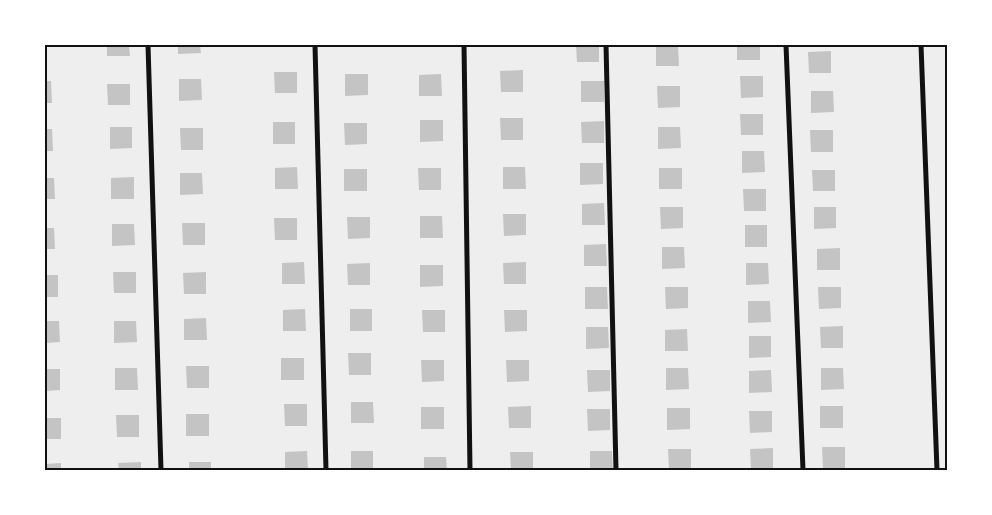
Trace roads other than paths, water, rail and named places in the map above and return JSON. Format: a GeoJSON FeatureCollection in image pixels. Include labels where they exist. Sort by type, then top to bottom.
{"type":"FeatureCollection","features":[{"type":"Feature","properties":{"kind":"street"},"geometry":{"type":"LineString","coordinates":[[148,45],[161,470]]}},
{"type":"Feature","properties":{"kind":"street"},"geometry":{"type":"LineString","coordinates":[[316,45],[326,470]]}},
{"type":"Feature","properties":{"kind":"street"},"geometry":{"type":"LineString","coordinates":[[464,45],[470,470]]}},
{"type":"Feature","properties":{"kind":"street"},"geometry":{"type":"LineString","coordinates":[[606,45],[616,470]]}},
{"type":"Feature","properties":{"kind":"street"},"geometry":{"type":"LineString","coordinates":[[786,45],[802,470]]}},
{"type":"Feature","properties":{"kind":"street"},"geometry":{"type":"LineString","coordinates":[[921,45],[937,470]]}}]}
